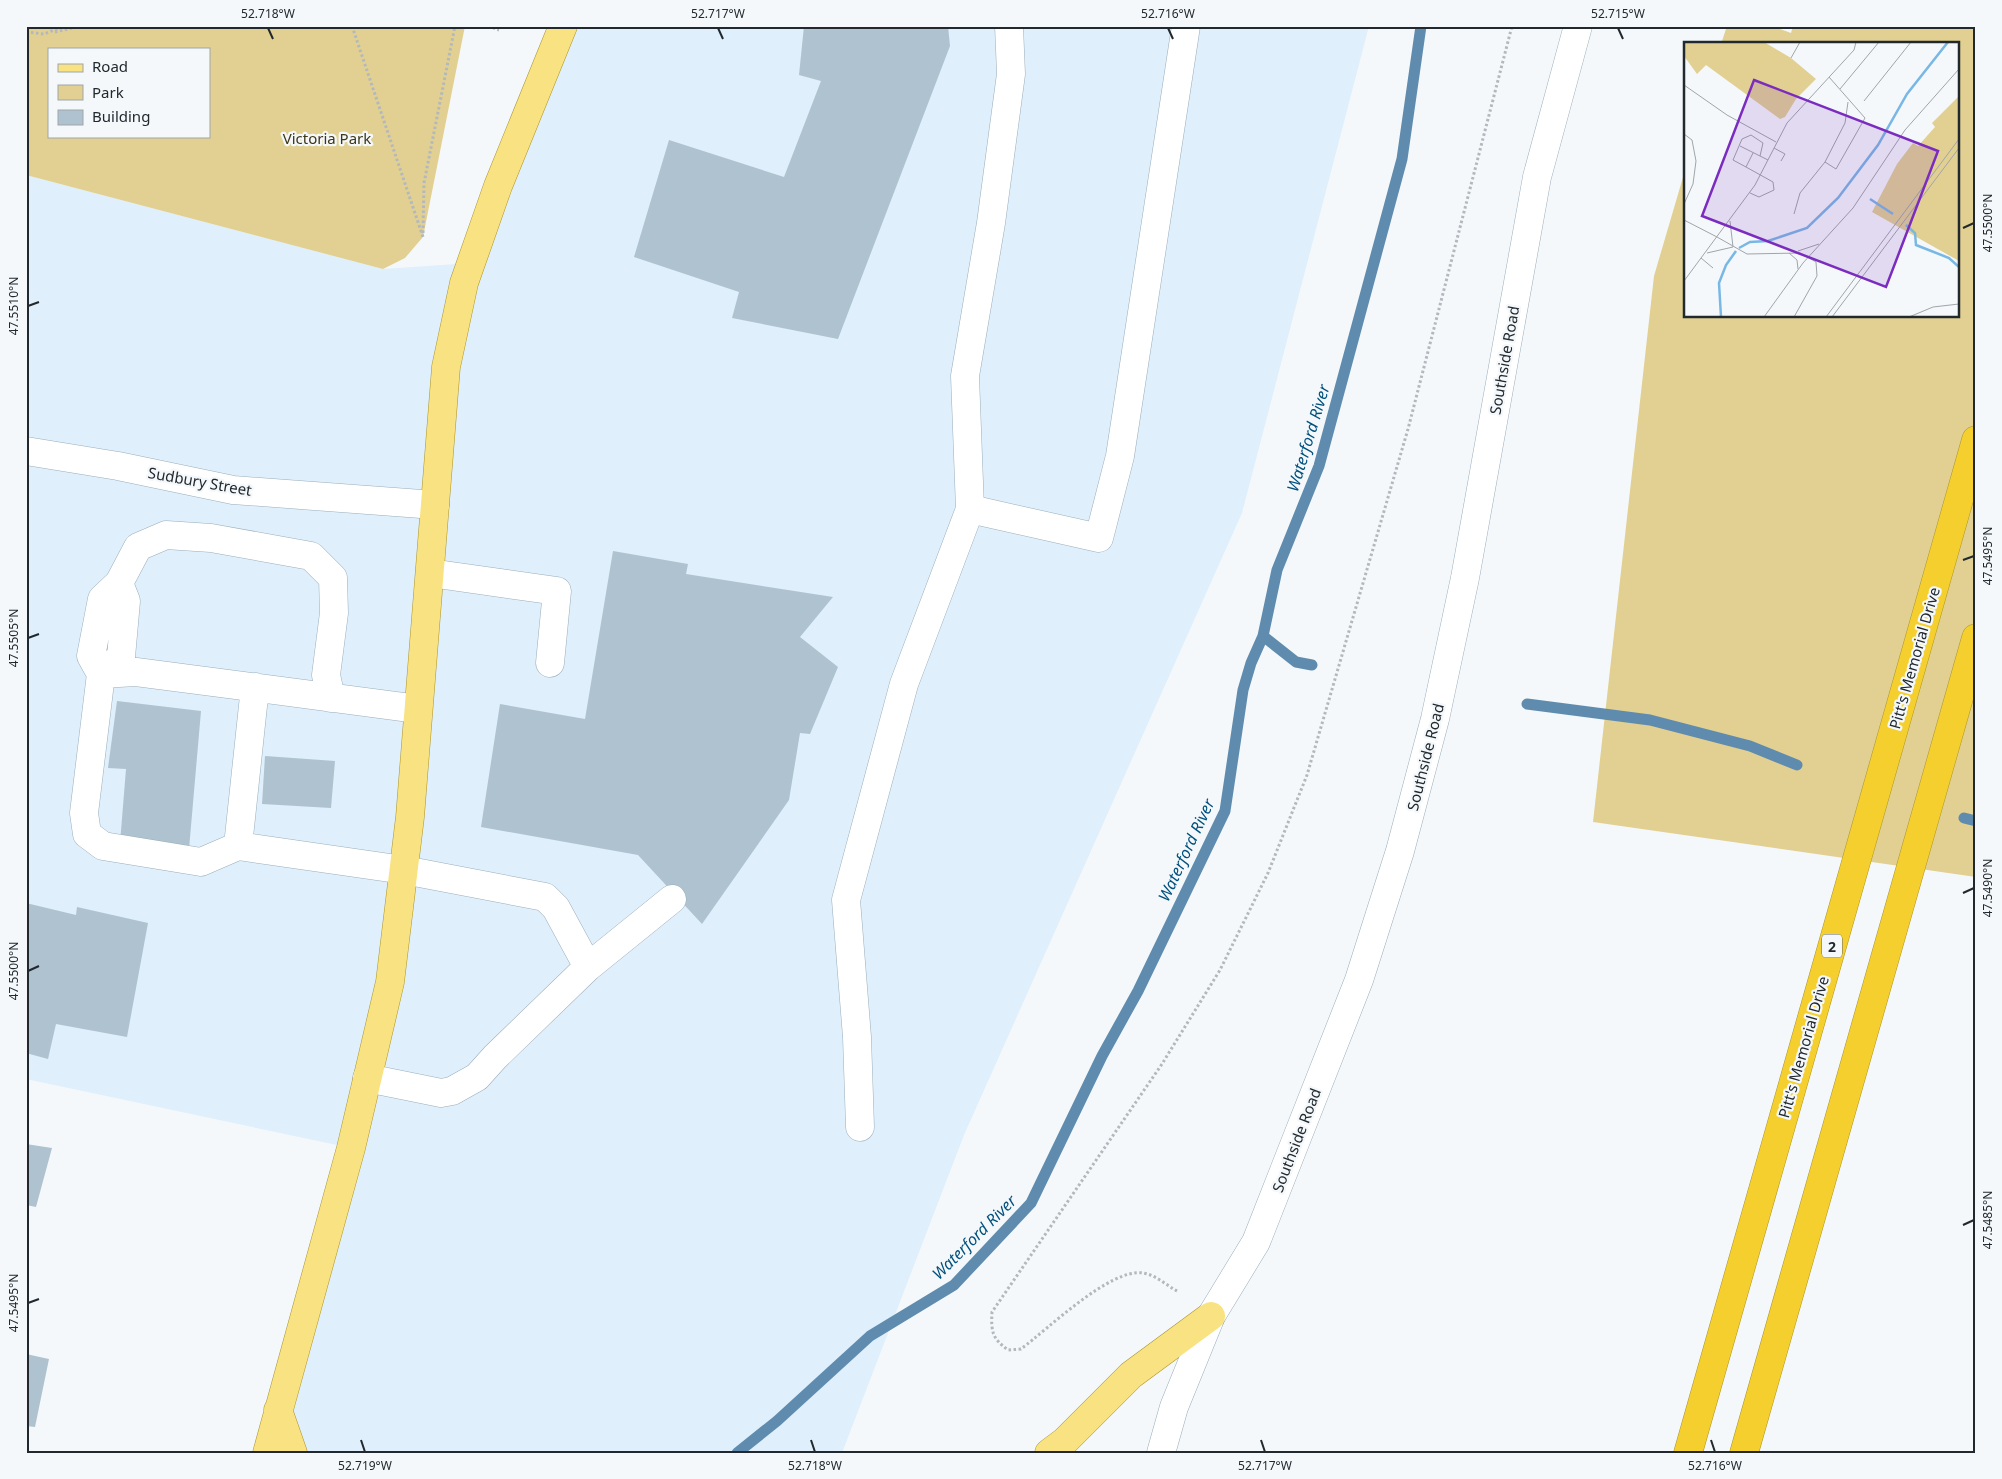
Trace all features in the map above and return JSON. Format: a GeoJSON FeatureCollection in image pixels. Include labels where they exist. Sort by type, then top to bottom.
{"type":"FeatureCollection","features":[{"type":"Feature","properties":{"kind":"highway","name":"Pitt's Memorial Drive"},"geometry":{"type":"LineString","coordinates":[[1688,1453],[1976,440]]}},
{"type":"Feature","properties":{"kind":"highway"},"geometry":{"type":"LineString","coordinates":[[1744,1453],[1976,638]]}},
{"type":"Feature","properties":{"kind":"main road"},"geometry":{"type":"LineString","coordinates":[[267,1453],[351,1148],[390,982],[410,817],[446,367],[464,283],[498,186],[563,26]]}},
{"type":"Feature","properties":{"kind":"main road"},"geometry":{"type":"LineString","coordinates":[[1048,1453],[1065,1441],[1131,1375],[1211,1316]]}},
{"type":"Feature","properties":{"kind":"main road"},"geometry":{"type":"LineString","coordinates":[[278,1410],[293,1453]]}},
{"type":"Feature","properties":{"kind":"street"},"geometry":{"type":"LineString","coordinates":[[860,1127],[857,1037],[846,900],[904,684],[970,510],[965,376],[991,224],[1011,74],[1009,26]]}},
{"type":"Feature","properties":{"kind":"street"},"geometry":{"type":"LineString","coordinates":[[970,510],[1099,538],[1120,456],[1186,26]]}},
{"type":"Feature","properties":{"kind":"street","name":"Southside Road"},"geometry":{"type":"LineString","coordinates":[[1160,1453],[1174,1407],[1211,1316],[1256,1242],[1359,980],[1400,851],[1435,719],[1465,578],[1537,177],[1578,26]]}},
{"type":"Feature","properties":{"kind":"street","name":"Sudbury Street"},"geometry":{"type":"LineString","coordinates":[[26,451],[118,466],[233,490],[435,505]]}},
{"type":"Feature","properties":{"kind":"street"},"geometry":{"type":"LineString","coordinates":[[331,698],[326,675],[334,613],[333,578],[311,556],[211,538],[166,535],[138,547],[119,583],[126,601],[121,657],[101,674],[84,813],[87,834],[102,846],[201,862],[238,846],[404,870],[545,897],[556,908],[588,967]]}},
{"type":"Feature","properties":{"kind":"street"},"geometry":{"type":"LineString","coordinates":[[430,573],[557,591],[550,663]]}},
{"type":"Feature","properties":{"kind":"street"},"geometry":{"type":"LineString","coordinates":[[101,674],[136,672],[418,709]]}},
{"type":"Feature","properties":{"kind":"street"},"geometry":{"type":"LineString","coordinates":[[238,846],[255,688]]}},
{"type":"Feature","properties":{"kind":"street"},"geometry":{"type":"LineString","coordinates":[[366,1078],[441,1093],[452,1091],[464,1085],[477,1077],[495,1057],[588,967],[672,899]]}},
{"type":"Feature","properties":{"kind":"path"},"geometry":{"type":"LineString","coordinates":[[44,34],[64,26]]}},
{"type":"Feature","properties":{"kind":"path"},"geometry":{"type":"LineString","coordinates":[[26,32],[44,34],[81,26]]}},
{"type":"Feature","properties":{"kind":"path"},"geometry":{"type":"LineString","coordinates":[[352,26],[423,237],[424,183],[455,26]]}},
{"type":"Feature","properties":{"kind":"path"},"geometry":{"type":"LineString","coordinates":[[488,26],[499,30]]}},
{"type":"Feature","properties":{"kind":"path"},"geometry":{"type":"LineString","coordinates":[[1177,1292],[1156,1278],[1142,1273],[1123,1276],[1100,1286],[1021,1349],[1008,1350],[997,1342],[991,1329],[992,1312],[1162,1064],[1220,970],[1268,873],[1307,775],[1408,429],[1512,26]]}},
{"type":"Feature","properties":{"kind":"shaded area"},"geometry":{"type":"Polygon","coordinates":[[[563,26],[1369,26],[1242,513],[964,1135],[842,1453],[267,1453],[351,1148],[26,1079],[26,175],[383,269],[471,263],[563,26]]]}},
{"type":"Feature","properties":{"kind":"green space","name":"Victoria Park"},"geometry":{"type":"Polygon","coordinates":[[[26,26],[465,26],[423,237],[405,258],[383,269],[26,175],[26,26]]]}},
{"type":"Feature","properties":{"kind":"green space"},"geometry":{"type":"Polygon","coordinates":[[[1727,26],[1772,26],[1791,33],[1793,26],[1976,26],[1976,877],[1593,822],[1654,276],[1684,174],[1684,318],[1960,318],[1960,42],[1722,42],[1727,26]]]}},
{"type":"Feature","properties":{"kind":"building"},"geometry":{"type":"Polygon","coordinates":[[[804,26],[948,26],[950,46],[838,339],[732,318],[739,292],[634,257],[669,140],[784,177],[821,81],[799,75],[804,26]]]}},
{"type":"Feature","properties":{"kind":"building"},"geometry":{"type":"Polygon","coordinates":[[[613,551],[688,564],[686,574],[833,597],[800,637],[838,667],[810,734],[800,733],[789,800],[702,924],[638,855],[481,827],[500,704],[585,719],[613,551]]]}},
{"type":"Feature","properties":{"kind":"building"},"geometry":{"type":"Polygon","coordinates":[[[117,701],[201,711],[189,849],[120,843],[126,769],[108,768],[117,701]]]}},
{"type":"Feature","properties":{"kind":"building"},"geometry":{"type":"Polygon","coordinates":[[[265,756],[335,761],[331,808],[262,804],[265,756]]]}},
{"type":"Feature","properties":{"kind":"building"},"geometry":{"type":"Polygon","coordinates":[[[26,903],[76,915],[77,907],[148,923],[127,1037],[56,1024],[48,1059],[26,1053],[26,903]]]}},
{"type":"Feature","properties":{"kind":"building"},"geometry":{"type":"Polygon","coordinates":[[[26,1144],[52,1148],[36,1207],[26,1205],[26,1144]]]}},
{"type":"Feature","properties":{"kind":"building"},"geometry":{"type":"Polygon","coordinates":[[[26,1354],[49,1359],[35,1427],[26,1426],[26,1354]]]}},
{"type":"Feature","properties":{"kind":"waterway","name":"Waterford River"},"geometry":{"type":"LineString","coordinates":[[737,1453],[777,1421],[870,1336],[954,1285],[1031,1203],[1102,1056],[1138,991],[1225,811],[1243,690],[1251,663],[1263,636],[1277,570],[1319,466],[1402,159],[1421,26]]}},
{"type":"Feature","properties":{"kind":"waterway"},"geometry":{"type":"LineString","coordinates":[[1263,636],[1296,662],[1312,665]]}},
{"type":"Feature","properties":{"kind":"waterway"},"geometry":{"type":"LineString","coordinates":[[1527,704],[1650,720],[1750,746],[1797,765]]}},
{"type":"Feature","properties":{"kind":"waterway"},"geometry":{"type":"LineString","coordinates":[[1964,818],[1976,821]]}}]}
